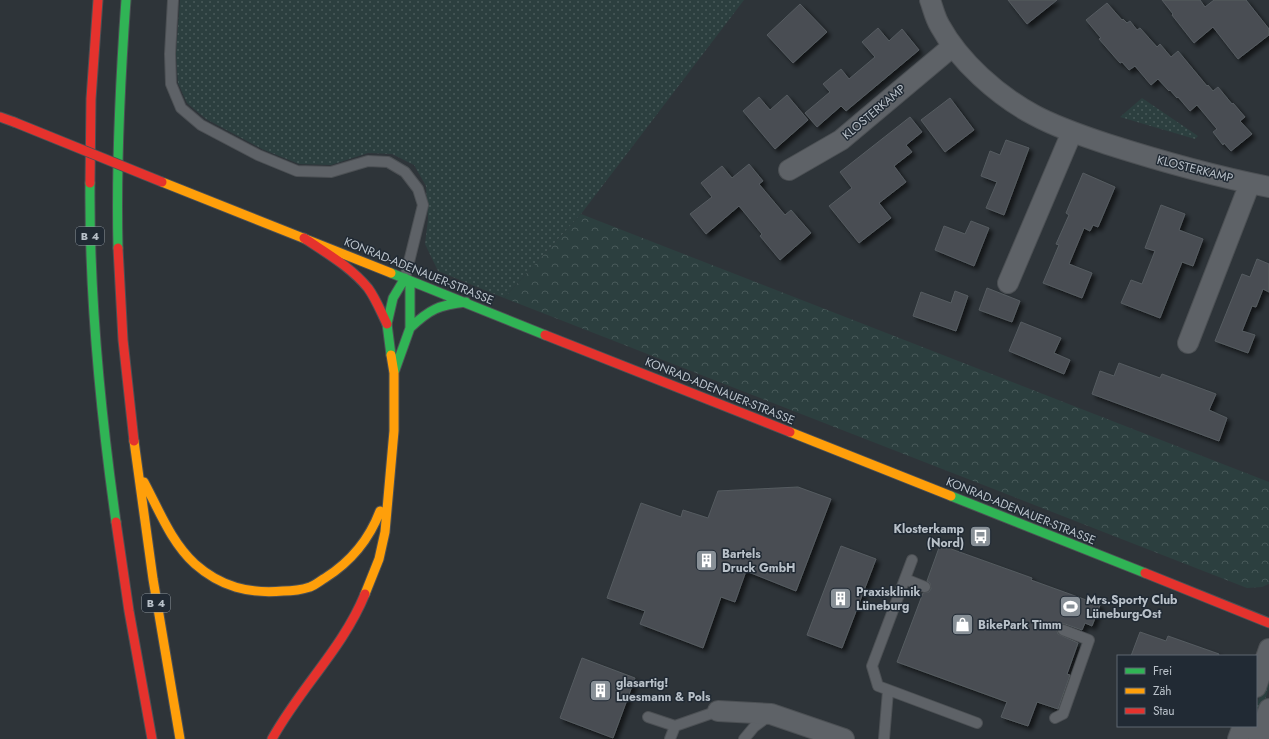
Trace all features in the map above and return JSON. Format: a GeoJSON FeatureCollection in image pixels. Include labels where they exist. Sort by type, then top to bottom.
{"type":"FeatureCollection","features":[{"type":"Feature","properties":{"kind":"main road","name":"B 4"},"geometry":{"type":"LineString","coordinates":[[98,0],[90,128],[89,204],[94,319],[100,395],[109,471],[134,644],[152,739]]}},
{"type":"Feature","properties":{"kind":"main road","name":"B 4"},"geometry":{"type":"LineString","coordinates":[[126,0],[118,128],[117,205],[121,315],[136,467],[162,638],[180,739]]}},
{"type":"Feature","properties":{"kind":"main road","name":"KONRAD-ADENAUER-STRASSE"},"geometry":{"type":"LineString","coordinates":[[0,117],[1269,623]]}},
{"type":"Feature","properties":{"kind":"main road"},"geometry":{"type":"LineString","coordinates":[[272,739],[282,721],[339,643],[358,614],[379,559],[385,532],[394,431],[394,373],[387,324],[373,295],[361,281],[341,264],[304,238]]}},
{"type":"Feature","properties":{"kind":"main road"},"geometry":{"type":"LineString","coordinates":[[387,324],[393,298],[408,280]]}},
{"type":"Feature","properties":{"kind":"main road"},"geometry":{"type":"LineString","coordinates":[[394,373],[410,328],[408,280]]}},
{"type":"Feature","properties":{"kind":"main road"},"geometry":{"type":"LineString","coordinates":[[410,328],[424,314],[434,308],[446,304],[466,302]]}},
{"type":"Feature","properties":{"kind":"main road"},"geometry":{"type":"LineString","coordinates":[[136,467],[174,539],[192,560],[217,580],[244,590],[276,592],[310,586],[336,572],[359,551],[374,528],[388,488]]}},
{"type":"Feature","properties":{"kind":"street","name":"KLOSTERKAMP"},"geometry":{"type":"LineString","coordinates":[[930,0],[939,24],[953,46],[983,78],[1010,100],[1034,115],[1072,132],[1130,151],[1269,187]]}},
{"type":"Feature","properties":{"kind":"street","name":"KLOSTERKAMP"},"geometry":{"type":"LineString","coordinates":[[789,170],[841,140],[953,46]]}},
{"type":"Feature","properties":{"kind":"street"},"geometry":{"type":"LineString","coordinates":[[1008,283],[1072,132]]}},
{"type":"Feature","properties":{"kind":"street","name":"KLOSTERKAMP"},"geometry":{"type":"LineString","coordinates":[[1188,343],[1250,183]]}},
{"type":"Feature","properties":{"kind":"street"},"geometry":{"type":"LineString","coordinates":[[1257,684],[1269,649]]}},
{"type":"Feature","properties":{"kind":"street"},"geometry":{"type":"LineString","coordinates":[[1259,739],[1269,709]]}},
{"type":"Feature","properties":{"kind":"street"},"geometry":{"type":"LineString","coordinates":[[718,711],[771,714],[844,739]]}},
{"type":"Feature","properties":{"kind":"street"},"geometry":{"type":"LineString","coordinates":[[1238,739],[1243,727]]}},
{"type":"Feature","properties":{"kind":"lane"},"geometry":{"type":"LineString","coordinates":[[173,0],[170,54],[171,84],[181,108],[202,125],[258,155],[297,172],[331,172],[368,161],[388,162],[405,172],[418,189],[423,206],[408,280]]}},
{"type":"Feature","properties":{"kind":"lane"},"geometry":{"type":"LineString","coordinates":[[912,560],[872,666],[878,686],[977,723]]}},
{"type":"Feature","properties":{"kind":"lane"},"geometry":{"type":"LineString","coordinates":[[905,579],[925,587]]}},
{"type":"Feature","properties":{"kind":"lane"},"geometry":{"type":"LineString","coordinates":[[1055,718],[1063,714],[1089,640],[1063,630]]}},
{"type":"Feature","properties":{"kind":"lane"},"geometry":{"type":"LineString","coordinates":[[884,739],[888,691]]}},
{"type":"Feature","properties":{"kind":"lane"},"geometry":{"type":"LineString","coordinates":[[648,717],[675,726],[718,711]]}},
{"type":"Feature","properties":{"kind":"lane"},"geometry":{"type":"LineString","coordinates":[[744,739],[754,727],[771,714]]}},
{"type":"Feature","properties":{"kind":"lane"},"geometry":{"type":"LineString","coordinates":[[670,739],[675,726]]}},
{"type":"Feature","properties":{"kind":"green space"},"geometry":{"type":"Polygon","coordinates":[[[180,0],[744,0],[581,214],[504,298],[438,271],[425,244],[428,219],[426,186],[414,165],[392,154],[368,153],[331,165],[299,164],[262,149],[206,119],[187,103],[178,83],[176,54],[180,0]]]}},
{"type":"Feature","properties":{"kind":"green space"},"geometry":{"type":"Polygon","coordinates":[[[1142,98],[1198,136],[1195,139],[1120,117],[1142,98]]]}},
{"type":"Feature","properties":{"kind":"green space"},"geometry":{"type":"Polygon","coordinates":[[[581,214],[1269,482],[1269,584],[1262,587],[1247,588],[504,298],[581,214]]]}},
{"type":"Feature","properties":{"kind":"green space"},"geometry":{"type":"Polygon","coordinates":[[[1269,669],[1269,688],[1257,723],[1257,704],[1269,669]]]}},
{"type":"Feature","properties":{"kind":"building"},"geometry":{"type":"Polygon","coordinates":[[[1008,0],[1057,0],[1027,24],[1008,0]]]}},
{"type":"Feature","properties":{"kind":"building"},"geometry":{"type":"Polygon","coordinates":[[[1162,0],[1200,0],[1205,7],[1214,0],[1246,0],[1269,29],[1269,35],[1238,59],[1213,27],[1194,43],[1162,0]]]}},
{"type":"Feature","properties":{"kind":"building"},"geometry":{"type":"Polygon","coordinates":[[[1107,3],[1122,20],[1123,19],[1127,23],[1130,21],[1137,30],[1140,28],[1157,47],[1160,44],[1171,57],[1178,51],[1207,86],[1208,85],[1213,91],[1218,87],[1245,117],[1240,121],[1252,134],[1231,151],[1224,143],[1223,145],[1213,132],[1217,129],[1197,105],[1190,111],[1178,97],[1177,98],[1170,90],[1169,91],[1158,79],[1151,85],[1135,66],[1129,70],[1122,62],[1120,63],[1099,39],[1101,38],[1086,20],[1107,3]]]}},
{"type":"Feature","properties":{"kind":"building"},"geometry":{"type":"Polygon","coordinates":[[[800,4],[827,32],[793,63],[767,35],[800,4]]]}},
{"type":"Feature","properties":{"kind":"building"},"geometry":{"type":"Polygon","coordinates":[[[878,28],[889,41],[902,29],[919,50],[846,111],[841,106],[817,127],[805,113],[830,92],[823,84],[841,69],[849,79],[875,57],[862,42],[878,28]]]}},
{"type":"Feature","properties":{"kind":"building"},"geometry":{"type":"Polygon","coordinates":[[[787,95],[808,120],[775,149],[743,111],[759,97],[770,110],[787,95]]]}},
{"type":"Feature","properties":{"kind":"building"},"geometry":{"type":"Polygon","coordinates":[[[950,98],[974,130],[945,152],[921,120],[950,98]]]}},
{"type":"Feature","properties":{"kind":"building"},"geometry":{"type":"Polygon","coordinates":[[[910,117],[922,132],[906,145],[912,152],[894,166],[906,182],[879,203],[891,218],[859,243],[829,206],[852,188],[840,172],[910,117]]]}},
{"type":"Feature","properties":{"kind":"building"},"geometry":{"type":"Polygon","coordinates":[[[1006,140],[1029,148],[1004,215],[986,208],[997,182],[981,176],[990,151],[1000,155],[1006,140]]]}},
{"type":"Feature","properties":{"kind":"building"},"geometry":{"type":"Polygon","coordinates":[[[749,164],[763,181],[759,184],[785,215],[791,210],[811,233],[780,260],[760,236],[762,234],[739,206],[706,234],[690,214],[712,197],[701,183],[722,166],[732,178],[749,164]]]}},
{"type":"Feature","properties":{"kind":"building"},"geometry":{"type":"Polygon","coordinates":[[[1083,173],[1115,187],[1098,227],[1093,225],[1090,231],[1084,228],[1069,264],[1092,273],[1082,298],[1043,283],[1059,245],[1056,244],[1069,215],[1066,213],[1083,173]]]}},
{"type":"Feature","properties":{"kind":"building"},"geometry":{"type":"Polygon","coordinates":[[[1161,205],[1185,214],[1179,230],[1203,239],[1193,266],[1182,262],[1160,318],[1121,303],[1131,280],[1142,284],[1155,251],[1145,248],[1161,205]]]}},
{"type":"Feature","properties":{"kind":"building"},"geometry":{"type":"Polygon","coordinates":[[[971,221],[989,228],[974,266],[935,250],[944,226],[965,234],[971,221]]]}},
{"type":"Feature","properties":{"kind":"building"},"geometry":{"type":"Polygon","coordinates":[[[1257,259],[1269,264],[1269,292],[1263,289],[1256,307],[1252,306],[1242,331],[1255,335],[1248,353],[1215,341],[1242,274],[1250,277],[1257,259]]]}},
{"type":"Feature","properties":{"kind":"building"},"geometry":{"type":"Polygon","coordinates":[[[987,288],[1020,301],[1012,322],[979,310],[987,288]]]}},
{"type":"Feature","properties":{"kind":"building"},"geometry":{"type":"Polygon","coordinates":[[[955,291],[968,296],[956,331],[913,316],[921,292],[951,303],[955,291]]]}},
{"type":"Feature","properties":{"kind":"building"},"geometry":{"type":"Polygon","coordinates":[[[1021,322],[1061,338],[1054,353],[1070,360],[1064,374],[1009,351],[1021,322]]]}},
{"type":"Feature","properties":{"kind":"building"},"geometry":{"type":"Polygon","coordinates":[[[1119,363],[1160,378],[1162,374],[1216,394],[1209,410],[1227,418],[1219,441],[1092,394],[1100,371],[1114,376],[1119,363]]]}},
{"type":"Feature","properties":{"kind":"building","name":"Bartels Druck GmbH"},"geometry":{"type":"Polygon","coordinates":[[[798,487],[831,499],[796,591],[746,571],[735,602],[721,597],[703,648],[640,624],[645,611],[607,598],[641,503],[681,517],[683,510],[708,518],[718,491],[798,487]]]}},
{"type":"Feature","properties":{"kind":"building"},"geometry":{"type":"Polygon","coordinates":[[[940,545],[1032,578],[1031,580],[1100,605],[1092,626],[1085,623],[1082,630],[1065,624],[1057,627],[1058,634],[1078,643],[1067,674],[1070,675],[1058,709],[1037,702],[1028,726],[1001,717],[1007,702],[897,662],[923,593],[929,592],[931,589],[930,583],[927,581],[940,545]]]}},
{"type":"Feature","properties":{"kind":"building","name":"Praxisklinik Lüneburg"},"geometry":{"type":"Polygon","coordinates":[[[841,546],[876,559],[842,648],[807,635],[841,546]]]}},
{"type":"Feature","properties":{"kind":"building"},"geometry":{"type":"Polygon","coordinates":[[[1140,632],[1166,641],[1168,636],[1219,654],[1218,655],[1131,655],[1140,632]]]}},
{"type":"Feature","properties":{"kind":"building","name":"glasartig! Luesmann & Pols"},"geometry":{"type":"Polygon","coordinates":[[[582,658],[635,678],[613,738],[560,718],[582,658]]]}},
{"type":"Feature","properties":{"kind":"traffic: fast"},"geometry":{"type":"LineString","coordinates":[[118,248],[119,124],[126,0]]}},
{"type":"Feature","properties":{"kind":"traffic: fast"},"geometry":{"type":"LineString","coordinates":[[90,183],[91,268],[100,395],[116,522]]}},
{"type":"Feature","properties":{"kind":"traffic: fast"},"geometry":{"type":"LineString","coordinates":[[391,273],[545,335]]}},
{"type":"Feature","properties":{"kind":"traffic: fast"},"geometry":{"type":"LineString","coordinates":[[391,355],[387,324],[393,298],[405,278]]}},
{"type":"Feature","properties":{"kind":"traffic: fast"},"geometry":{"type":"LineString","coordinates":[[395,370],[410,328],[410,281]]}},
{"type":"Feature","properties":{"kind":"traffic: fast"},"geometry":{"type":"LineString","coordinates":[[410,328],[423,316],[435,309],[466,302]]}},
{"type":"Feature","properties":{"kind":"traffic: fast"},"geometry":{"type":"LineString","coordinates":[[951,496],[1145,573]]}},
{"type":"Feature","properties":{"kind":"traffic: slow"},"geometry":{"type":"LineString","coordinates":[[162,182],[391,273]]}},
{"type":"Feature","properties":{"kind":"traffic: slow"},"geometry":{"type":"LineString","coordinates":[[365,594],[379,559],[385,532],[394,431],[394,373],[391,355]]}},
{"type":"Feature","properties":{"kind":"traffic: slow"},"geometry":{"type":"LineString","coordinates":[[790,432],[951,496]]}},
{"type":"Feature","properties":{"kind":"traffic: slow"},"geometry":{"type":"LineString","coordinates":[[134,441],[153,579],[180,739]]}},
{"type":"Feature","properties":{"kind":"traffic: slow"},"geometry":{"type":"LineString","coordinates":[[144,482],[172,536],[195,564],[215,578],[247,590],[271,592],[289,591],[312,586],[335,571],[351,557],[371,531],[380,511]]}},
{"type":"Feature","properties":{"kind":"traffic: jam"},"geometry":{"type":"LineString","coordinates":[[90,183],[91,99],[98,0]]}},
{"type":"Feature","properties":{"kind":"traffic: jam"},"geometry":{"type":"LineString","coordinates":[[0,117],[14,122]]}},
{"type":"Feature","properties":{"kind":"traffic: jam"},"geometry":{"type":"LineString","coordinates":[[14,122],[162,182]]}},
{"type":"Feature","properties":{"kind":"traffic: jam"},"geometry":{"type":"LineString","coordinates":[[304,238],[338,261],[361,280],[374,297],[387,324]]}},
{"type":"Feature","properties":{"kind":"traffic: jam"},"geometry":{"type":"LineString","coordinates":[[118,248],[123,340],[134,441]]}},
{"type":"Feature","properties":{"kind":"traffic: jam"},"geometry":{"type":"LineString","coordinates":[[545,335],[790,432]]}},
{"type":"Feature","properties":{"kind":"traffic: jam"},"geometry":{"type":"LineString","coordinates":[[116,522],[129,611],[152,739]]}},
{"type":"Feature","properties":{"kind":"traffic: jam"},"geometry":{"type":"LineString","coordinates":[[1145,573],[1269,623]]}},
{"type":"Feature","properties":{"kind":"traffic: jam"},"geometry":{"type":"LineString","coordinates":[[272,739],[295,702],[345,632],[356,614],[365,594]]}},
{"type":"Feature","properties":{"kind":"place","name":"Klosterkamp (Nord)"},"geometry":{"type":"Point","coordinates":[980,536]}},
{"type":"Feature","properties":{"kind":"place","name":"Bartels Druck GmbH"},"geometry":{"type":"Point","coordinates":[707,561]}},
{"type":"Feature","properties":{"kind":"place","name":"Praxisklinik Lüneburg"},"geometry":{"type":"Point","coordinates":[840,599]}},
{"type":"Feature","properties":{"kind":"place","name":"Mrs.Sporty Club Lüneburg-Ost"},"geometry":{"type":"Point","coordinates":[1071,607]}},
{"type":"Feature","properties":{"kind":"place","name":"BikePark Timm"},"geometry":{"type":"Point","coordinates":[963,625]}},
{"type":"Feature","properties":{"kind":"place","name":"glasartig! Luesmann & Pols"},"geometry":{"type":"Point","coordinates":[600,690]}}]}
